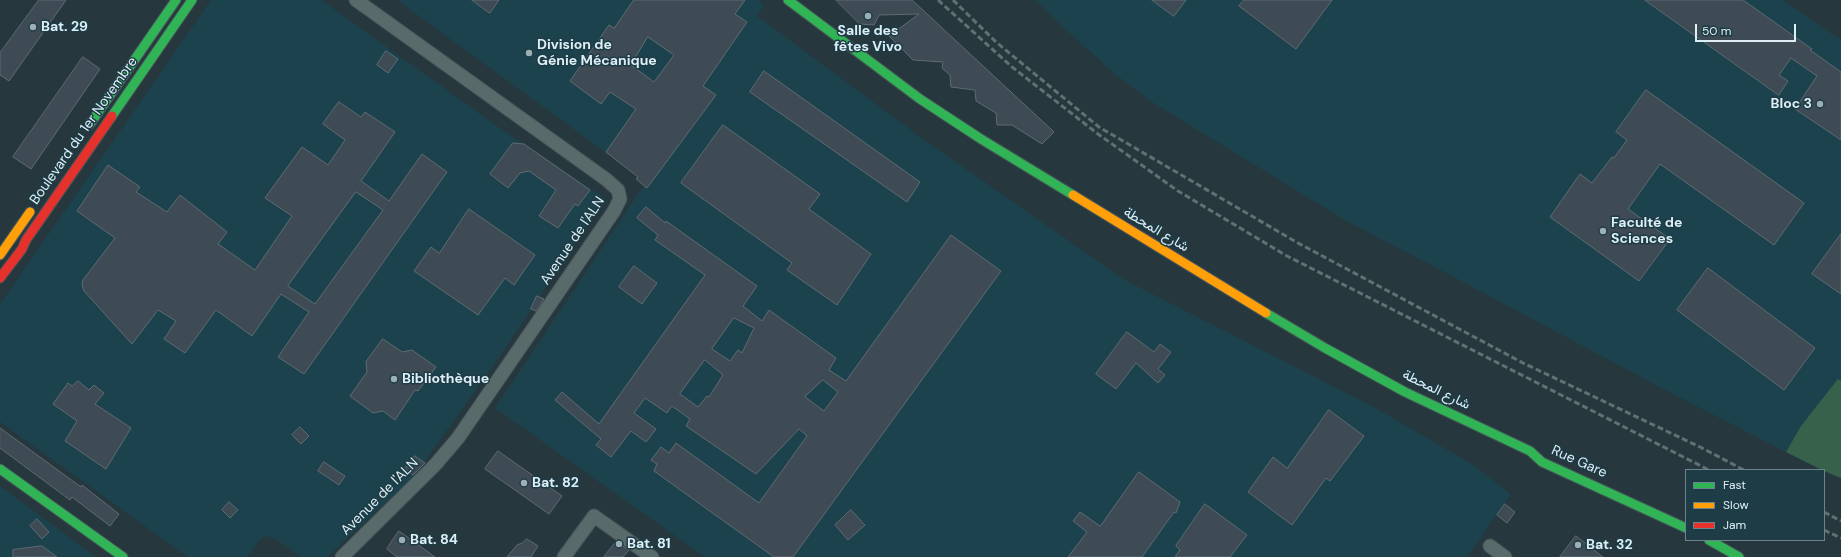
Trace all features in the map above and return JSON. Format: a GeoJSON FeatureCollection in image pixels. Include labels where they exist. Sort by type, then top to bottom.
{"type":"FeatureCollection","features":[{"type":"Feature","properties":{"kind":"main road","name":"Boulevard du 1er Novembre"},"geometry":{"type":"LineString","coordinates":[[87,129],[176,0]]}},
{"type":"Feature","properties":{"kind":"main road","name":"Boulevard du 1er Novembre"},"geometry":{"type":"LineString","coordinates":[[0,278],[22,249],[26,240],[192,0]]}},
{"type":"Feature","properties":{"kind":"main road","name":"شارع المحطة"},"geometry":{"type":"LineString","coordinates":[[788,0],[920,100],[1000,151],[1240,297],[1325,348],[1405,392],[1530,451]]}},
{"type":"Feature","properties":{"kind":"main road","name":"Boulevard du 1er Novembre"},"geometry":{"type":"LineString","coordinates":[[1,252],[33,206]]}},
{"type":"Feature","properties":{"kind":"main road","name":"Rue Gare"},"geometry":{"type":"LineString","coordinates":[[1530,451],[1546,453]]}},
{"type":"Feature","properties":{"kind":"main road","name":"Rue Gare"},"geometry":{"type":"LineString","coordinates":[[1530,451],[1542,462],[1685,528]]}},
{"type":"Feature","properties":{"kind":"main road"},"geometry":{"type":"LineString","coordinates":[[0,469],[123,557]]}},
{"type":"Feature","properties":{"kind":"main road"},"geometry":{"type":"LineString","coordinates":[[1649,501],[1685,519]]}},
{"type":"Feature","properties":{"kind":"main road"},"geometry":{"type":"LineString","coordinates":[[1710,541],[1739,557]]}},
{"type":"Feature","properties":{"kind":"main road"},"geometry":{"type":"LineString","coordinates":[[1728,541],[1749,554]]}},
{"type":"Feature","properties":{"kind":"street","name":"Avenue de l'ALN"},"geometry":{"type":"LineString","coordinates":[[342,557],[435,465],[458,438],[610,217],[620,199],[618,190],[607,180],[356,0]]}},
{"type":"Feature","properties":{"kind":"street"},"geometry":{"type":"LineString","coordinates":[[1,252],[22,249]]}},
{"type":"Feature","properties":{"kind":"street"},"geometry":{"type":"LineString","coordinates":[[564,557],[594,516],[652,557]]}},
{"type":"Feature","properties":{"kind":"street"},"geometry":{"type":"LineString","coordinates":[[1490,546],[1505,557]]}},
{"type":"Feature","properties":{"kind":"shaded area"},"geometry":{"type":"Polygon","coordinates":[[[211,0],[321,0],[504,131],[605,198],[505,349],[415,475],[327,557],[301,557],[274,538],[266,536],[260,540],[247,557],[188,557],[0,422],[0,304],[211,0]]]}},
{"type":"Feature","properties":{"kind":"shaded area"},"geometry":{"type":"Polygon","coordinates":[[[397,0],[758,0],[764,5],[757,16],[923,139],[1125,280],[1372,406],[1472,464],[1511,494],[1467,557],[705,557],[495,408],[646,182],[397,0]]]}},
{"type":"Feature","properties":{"kind":"shaded area","name":"Faculté de Sciences"},"geometry":{"type":"Polygon","coordinates":[[[1036,0],[1783,0],[1841,40],[1841,478],[1825,472],[1825,469],[1819,469],[1669,392],[1348,222],[1155,104],[1115,74],[1065,29],[1036,0]]]}},
{"type":"Feature","properties":{"kind":"shaded area"},"geometry":{"type":"Polygon","coordinates":[[[0,486],[96,557],[0,557],[0,486]]]}},
{"type":"Feature","properties":{"kind":"green space"},"geometry":{"type":"Polygon","coordinates":[[[1838,379],[1841,381],[1841,478],[1825,471],[1825,469],[1820,469],[1786,452],[1801,426],[1838,379]]]}},
{"type":"Feature","properties":{"kind":"building","name":"Bat. 29"},"geometry":{"type":"Polygon","coordinates":[[[39,0],[66,0],[9,81],[0,75],[0,53],[39,0]]]}},
{"type":"Feature","properties":{"kind":"building"},"geometry":{"type":"Polygon","coordinates":[[[472,0],[499,0],[490,13],[472,0]]]}},
{"type":"Feature","properties":{"kind":"building"},"geometry":{"type":"Polygon","coordinates":[[[634,0],[745,0],[735,14],[747,22],[703,86],[716,95],[647,188],[636,179],[638,177],[606,152],[636,109],[610,92],[601,104],[570,81],[609,25],[614,28],[634,0]],[[648,37],[631,65],[654,82],[674,55],[648,37]]]}},
{"type":"Feature","properties":{"kind":"building"},"geometry":{"type":"Polygon","coordinates":[[[836,0],[912,0],[1054,132],[1042,144],[1012,125],[997,125],[996,113],[976,101],[975,90],[951,87],[950,75],[942,68],[943,62],[913,60],[889,36],[919,14],[879,15],[874,25],[860,24],[836,0]]]}},
{"type":"Feature","properties":{"kind":"building"},"geometry":{"type":"Polygon","coordinates":[[[1152,0],[1186,0],[1174,16],[1152,0]]]}},
{"type":"Feature","properties":{"kind":"building"},"geometry":{"type":"Polygon","coordinates":[[[1244,0],[1332,0],[1296,49],[1239,6],[1244,0]]]}},
{"type":"Feature","properties":{"kind":"building"},"geometry":{"type":"Polygon","coordinates":[[[1645,0],[1743,0],[1812,49],[1810,50],[1841,72],[1841,140],[1795,109],[1817,76],[1791,58],[1779,75],[1788,81],[1779,95],[1645,0]]]}},
{"type":"Feature","properties":{"kind":"building"},"geometry":{"type":"Polygon","coordinates":[[[386,51],[398,59],[388,73],[377,65],[386,51]]]}},
{"type":"Feature","properties":{"kind":"building"},"geometry":{"type":"Polygon","coordinates":[[[83,57],[100,69],[31,169],[13,157],[83,57]]]}},
{"type":"Feature","properties":{"kind":"building"},"geometry":{"type":"Polygon","coordinates":[[[764,71],[920,182],[907,202],[750,92],[764,71]]]}},
{"type":"Feature","properties":{"kind":"building"},"geometry":{"type":"Polygon","coordinates":[[[1646,90],[1804,203],[1774,245],[1660,164],[1628,209],[1670,239],[1639,281],[1550,217],[1580,174],[1592,183],[1612,157],[1614,158],[1627,140],[1616,132],[1646,90]]]}},
{"type":"Feature","properties":{"kind":"building"},"geometry":{"type":"Polygon","coordinates":[[[339,102],[361,117],[365,112],[395,132],[361,181],[389,201],[422,154],[447,172],[304,374],[278,357],[309,312],[281,294],[252,336],[216,310],[185,353],[164,339],[176,321],[158,310],[132,344],[84,291],[82,285],[83,280],[115,238],[77,211],[108,165],[140,187],[136,192],[167,212],[180,195],[227,232],[218,244],[255,270],[292,216],[265,198],[302,147],[328,165],[345,140],[323,124],[339,102]],[[356,192],[288,286],[315,304],[383,210],[356,192]]]}},
{"type":"Feature","properties":{"kind":"building"},"geometry":{"type":"Polygon","coordinates":[[[723,125],[820,194],[809,209],[871,254],[837,305],[787,270],[792,263],[681,183],[723,125]]]}},
{"type":"Feature","properties":{"kind":"building"},"geometry":{"type":"Polygon","coordinates":[[[513,143],[524,144],[590,190],[578,206],[575,204],[558,228],[539,216],[556,190],[529,171],[520,173],[508,188],[490,174],[513,143]]]}},
{"type":"Feature","properties":{"kind":"building"},"geometry":{"type":"Polygon","coordinates":[[[646,207],[665,223],[666,221],[757,286],[743,306],[762,321],[769,310],[836,358],[829,370],[846,381],[951,235],[1001,271],[793,557],[774,557],[654,471],[657,464],[651,460],[661,447],[669,453],[676,443],[759,503],[807,436],[799,429],[756,474],[686,426],[690,419],[672,406],[667,413],[645,398],[634,413],[656,429],[646,442],[631,431],[611,457],[596,445],[601,439],[555,400],[562,392],[599,424],[705,275],[655,240],[658,235],[637,218],[646,207]],[[734,318],[712,349],[730,361],[738,350],[742,353],[754,328],[734,318]],[[705,360],[680,394],[698,407],[707,396],[709,397],[723,375],[705,360]],[[823,380],[805,397],[824,411],[838,392],[823,380]]]}},
{"type":"Feature","properties":{"kind":"building"},"geometry":{"type":"Polygon","coordinates":[[[469,209],[535,255],[514,285],[505,278],[478,315],[414,271],[431,247],[439,253],[469,209]]]}},
{"type":"Feature","properties":{"kind":"building"},"geometry":{"type":"Polygon","coordinates":[[[1841,234],[1841,294],[1812,274],[1841,234]]]}},
{"type":"Feature","properties":{"kind":"building"},"geometry":{"type":"Polygon","coordinates":[[[634,266],[657,283],[642,304],[619,287],[634,266]]]}},
{"type":"Feature","properties":{"kind":"building"},"geometry":{"type":"Polygon","coordinates":[[[1708,268],[1815,348],[1784,390],[1677,310],[1708,268]]]}},
{"type":"Feature","properties":{"kind":"building"},"geometry":{"type":"Polygon","coordinates":[[[537,296],[544,299],[536,311],[531,309],[537,296]]]}},
{"type":"Feature","properties":{"kind":"building"},"geometry":{"type":"Polygon","coordinates":[[[1127,332],[1154,352],[1160,344],[1171,352],[1158,369],[1165,375],[1158,383],[1136,363],[1116,389],[1096,374],[1127,332]]]}},
{"type":"Feature","properties":{"kind":"building","name":"Bibliothèque"},"geometry":{"type":"Polygon","coordinates":[[[383,339],[402,352],[412,350],[436,367],[418,391],[415,390],[395,420],[383,411],[373,413],[350,396],[367,372],[366,362],[383,339]]]}},
{"type":"Feature","properties":{"kind":"building"},"geometry":{"type":"Polygon","coordinates":[[[78,381],[89,390],[94,385],[104,393],[95,404],[131,428],[106,469],[65,441],[77,421],[53,404],[68,383],[72,386],[78,381]]]}},
{"type":"Feature","properties":{"kind":"building"},"geometry":{"type":"Polygon","coordinates":[[[1329,410],[1364,436],[1330,481],[1326,478],[1292,525],[1248,492],[1273,457],[1287,468],[1329,410]]]}},
{"type":"Feature","properties":{"kind":"building"},"geometry":{"type":"Polygon","coordinates":[[[300,427],[309,436],[301,444],[292,435],[300,427]]]}},
{"type":"Feature","properties":{"kind":"building"},"geometry":{"type":"Polygon","coordinates":[[[0,428],[81,487],[82,485],[119,514],[110,526],[72,497],[70,500],[0,448],[0,428]]]}},
{"type":"Feature","properties":{"kind":"building","name":"Bat. 82"},"geometry":{"type":"Polygon","coordinates":[[[498,451],[562,496],[549,514],[485,469],[498,451]]]}},
{"type":"Feature","properties":{"kind":"building"},"geometry":{"type":"Polygon","coordinates":[[[415,456],[425,463],[413,475],[405,469],[415,456]]]}},
{"type":"Feature","properties":{"kind":"building"},"geometry":{"type":"Polygon","coordinates":[[[324,462],[345,476],[339,485],[318,471],[324,462]]]}},
{"type":"Feature","properties":{"kind":"building"},"geometry":{"type":"Polygon","coordinates":[[[1139,472],[1180,502],[1176,513],[1174,512],[1142,557],[1068,557],[1087,532],[1073,521],[1080,512],[1100,526],[1139,472]]]}},
{"type":"Feature","properties":{"kind":"building"},"geometry":{"type":"Polygon","coordinates":[[[229,502],[238,510],[230,518],[222,510],[229,502]]]}},
{"type":"Feature","properties":{"kind":"building"},"geometry":{"type":"Polygon","coordinates":[[[1205,504],[1247,535],[1230,557],[1175,557],[1180,550],[1176,546],[1205,504]]]}},
{"type":"Feature","properties":{"kind":"building"},"geometry":{"type":"Polygon","coordinates":[[[1505,504],[1515,512],[1507,523],[1497,515],[1505,504]]]}},
{"type":"Feature","properties":{"kind":"building"},"geometry":{"type":"Polygon","coordinates":[[[851,510],[865,525],[848,540],[835,525],[851,510]]]}},
{"type":"Feature","properties":{"kind":"building"},"geometry":{"type":"Polygon","coordinates":[[[37,519],[49,532],[42,539],[30,526],[37,519]]]}},
{"type":"Feature","properties":{"kind":"building","name":"Bat. 84"},"geometry":{"type":"Polygon","coordinates":[[[399,531],[435,557],[397,557],[387,549],[399,531]]]}},
{"type":"Feature","properties":{"kind":"building","name":"Bat. 32"},"geometry":{"type":"Polygon","coordinates":[[[1576,536],[1603,557],[1560,557],[1576,536]]]}},
{"type":"Feature","properties":{"kind":"building"},"geometry":{"type":"Polygon","coordinates":[[[527,539],[538,546],[531,557],[507,557],[517,545],[527,539]]]}},
{"type":"Feature","properties":{"kind":"building","name":"Bat. 81"},"geometry":{"type":"Polygon","coordinates":[[[616,542],[629,550],[623,557],[604,557],[616,542]]]}},
{"type":"Feature","properties":{"kind":"building"},"geometry":{"type":"Polygon","coordinates":[[[42,546],[57,557],[13,557],[13,550],[42,546]]]}},
{"type":"Feature","properties":{"kind":"railway"},"geometry":{"type":"LineString","coordinates":[[938,0],[1012,67],[1098,134],[1178,191],[1287,256],[1707,469]]}},
{"type":"Feature","properties":{"kind":"railway"},"geometry":{"type":"LineString","coordinates":[[953,0],[996,42],[1099,127],[1298,243],[1523,363],[1700,447],[1742,469]]}},
{"type":"Feature","properties":{"kind":"railway"},"geometry":{"type":"LineString","coordinates":[[1825,513],[1841,521]]}},
{"type":"Feature","properties":{"kind":"railway"},"geometry":{"type":"LineString","coordinates":[[1825,530],[1841,538]]}},
{"type":"Feature","properties":{"kind":"traffic: fast"},"geometry":{"type":"LineString","coordinates":[[90,124],[176,0]]}},
{"type":"Feature","properties":{"kind":"traffic: fast"},"geometry":{"type":"LineString","coordinates":[[112,116],[192,0]]}},
{"type":"Feature","properties":{"kind":"traffic: fast"},"geometry":{"type":"LineString","coordinates":[[788,0],[920,99],[981,139],[1073,195]]}},
{"type":"Feature","properties":{"kind":"traffic: fast"},"geometry":{"type":"LineString","coordinates":[[1266,313],[1325,348],[1405,392],[1530,451],[1542,462],[1685,528]]}},
{"type":"Feature","properties":{"kind":"traffic: fast"},"geometry":{"type":"LineString","coordinates":[[0,469],[123,557]]}},
{"type":"Feature","properties":{"kind":"traffic: fast"},"geometry":{"type":"LineString","coordinates":[[1711,541],[1739,557]]}},
{"type":"Feature","properties":{"kind":"traffic: slow"},"geometry":{"type":"LineString","coordinates":[[1073,195],[1266,313]]}},
{"type":"Feature","properties":{"kind":"traffic: slow"},"geometry":{"type":"LineString","coordinates":[[0,255],[30,212]]}},
{"type":"Feature","properties":{"kind":"traffic: jam"},"geometry":{"type":"LineString","coordinates":[[0,278],[22,249],[26,240],[112,116]]}},
{"type":"Feature","properties":{"kind":"place","name":"Salle des fêtes Vivo"},"geometry":{"type":"Point","coordinates":[868,16]}},
{"type":"Feature","properties":{"kind":"place","name":"Bat. 29"},"geometry":{"type":"Point","coordinates":[33,27]}},
{"type":"Feature","properties":{"kind":"place","name":"Division de Génie Mécanique"},"geometry":{"type":"Point","coordinates":[529,53]}},
{"type":"Feature","properties":{"kind":"place","name":"Bloc 3"},"geometry":{"type":"Point","coordinates":[1820,104]}},
{"type":"Feature","properties":{"kind":"place","name":"Faculté de Sciences"},"geometry":{"type":"Point","coordinates":[1603,231]}},
{"type":"Feature","properties":{"kind":"place","name":"Bibliothèque"},"geometry":{"type":"Point","coordinates":[394,379]}},
{"type":"Feature","properties":{"kind":"place","name":"Bat. 82"},"geometry":{"type":"Point","coordinates":[524,483]}},
{"type":"Feature","properties":{"kind":"place","name":"Bat. 84"},"geometry":{"type":"Point","coordinates":[402,540]}},
{"type":"Feature","properties":{"kind":"place","name":"Bat. 81"},"geometry":{"type":"Point","coordinates":[619,544]}},
{"type":"Feature","properties":{"kind":"place","name":"Bat. 32"},"geometry":{"type":"Point","coordinates":[1578,545]}}]}
